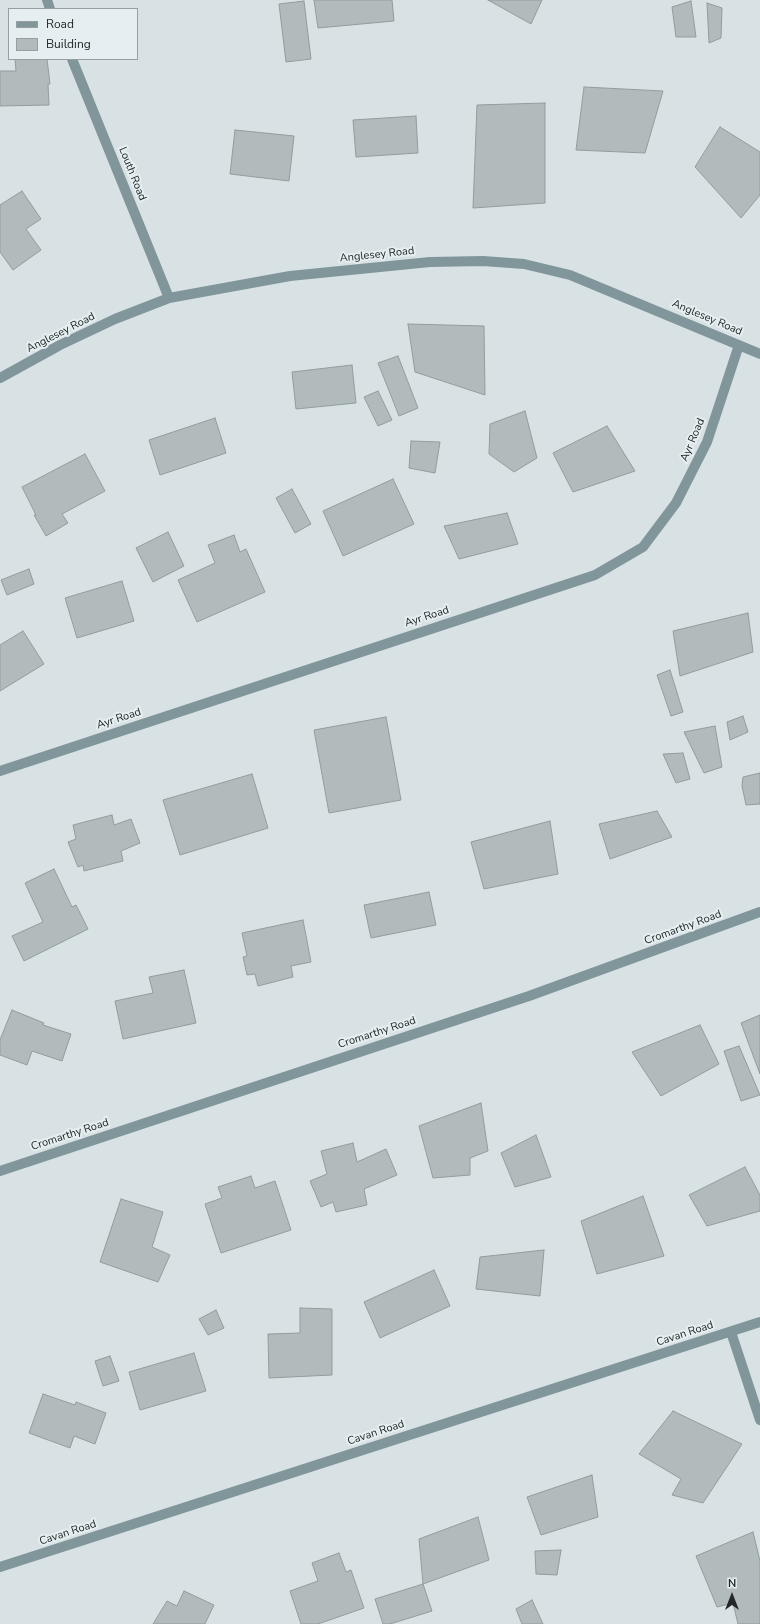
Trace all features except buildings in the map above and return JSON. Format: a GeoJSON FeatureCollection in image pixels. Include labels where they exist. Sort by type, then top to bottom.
{"type":"FeatureCollection","features":[{"type":"Feature","properties":{"kind":"street","name":"Louth Road"},"geometry":{"type":"LineString","coordinates":[[72,60],[169,298]]}},
{"type":"Feature","properties":{"kind":"street","name":"Anglesey Road"},"geometry":{"type":"LineString","coordinates":[[0,378],[60,345],[115,319],[169,298],[290,276],[430,262],[483,261],[524,264],[570,275],[760,354]]}},
{"type":"Feature","properties":{"kind":"street","name":"Ayr Road"},"geometry":{"type":"LineString","coordinates":[[0,771],[594,575],[643,547],[676,503],[706,442],[739,345]]}},
{"type":"Feature","properties":{"kind":"street","name":"Cromarthy Road"},"geometry":{"type":"LineString","coordinates":[[0,1171],[530,996],[760,912]]}},
{"type":"Feature","properties":{"kind":"street","name":"Cavan Road"},"geometry":{"type":"LineString","coordinates":[[0,1567],[760,1322]]}},
{"type":"Feature","properties":{"kind":"street"},"geometry":{"type":"LineString","coordinates":[[731,1332],[760,1420]]}}]}
